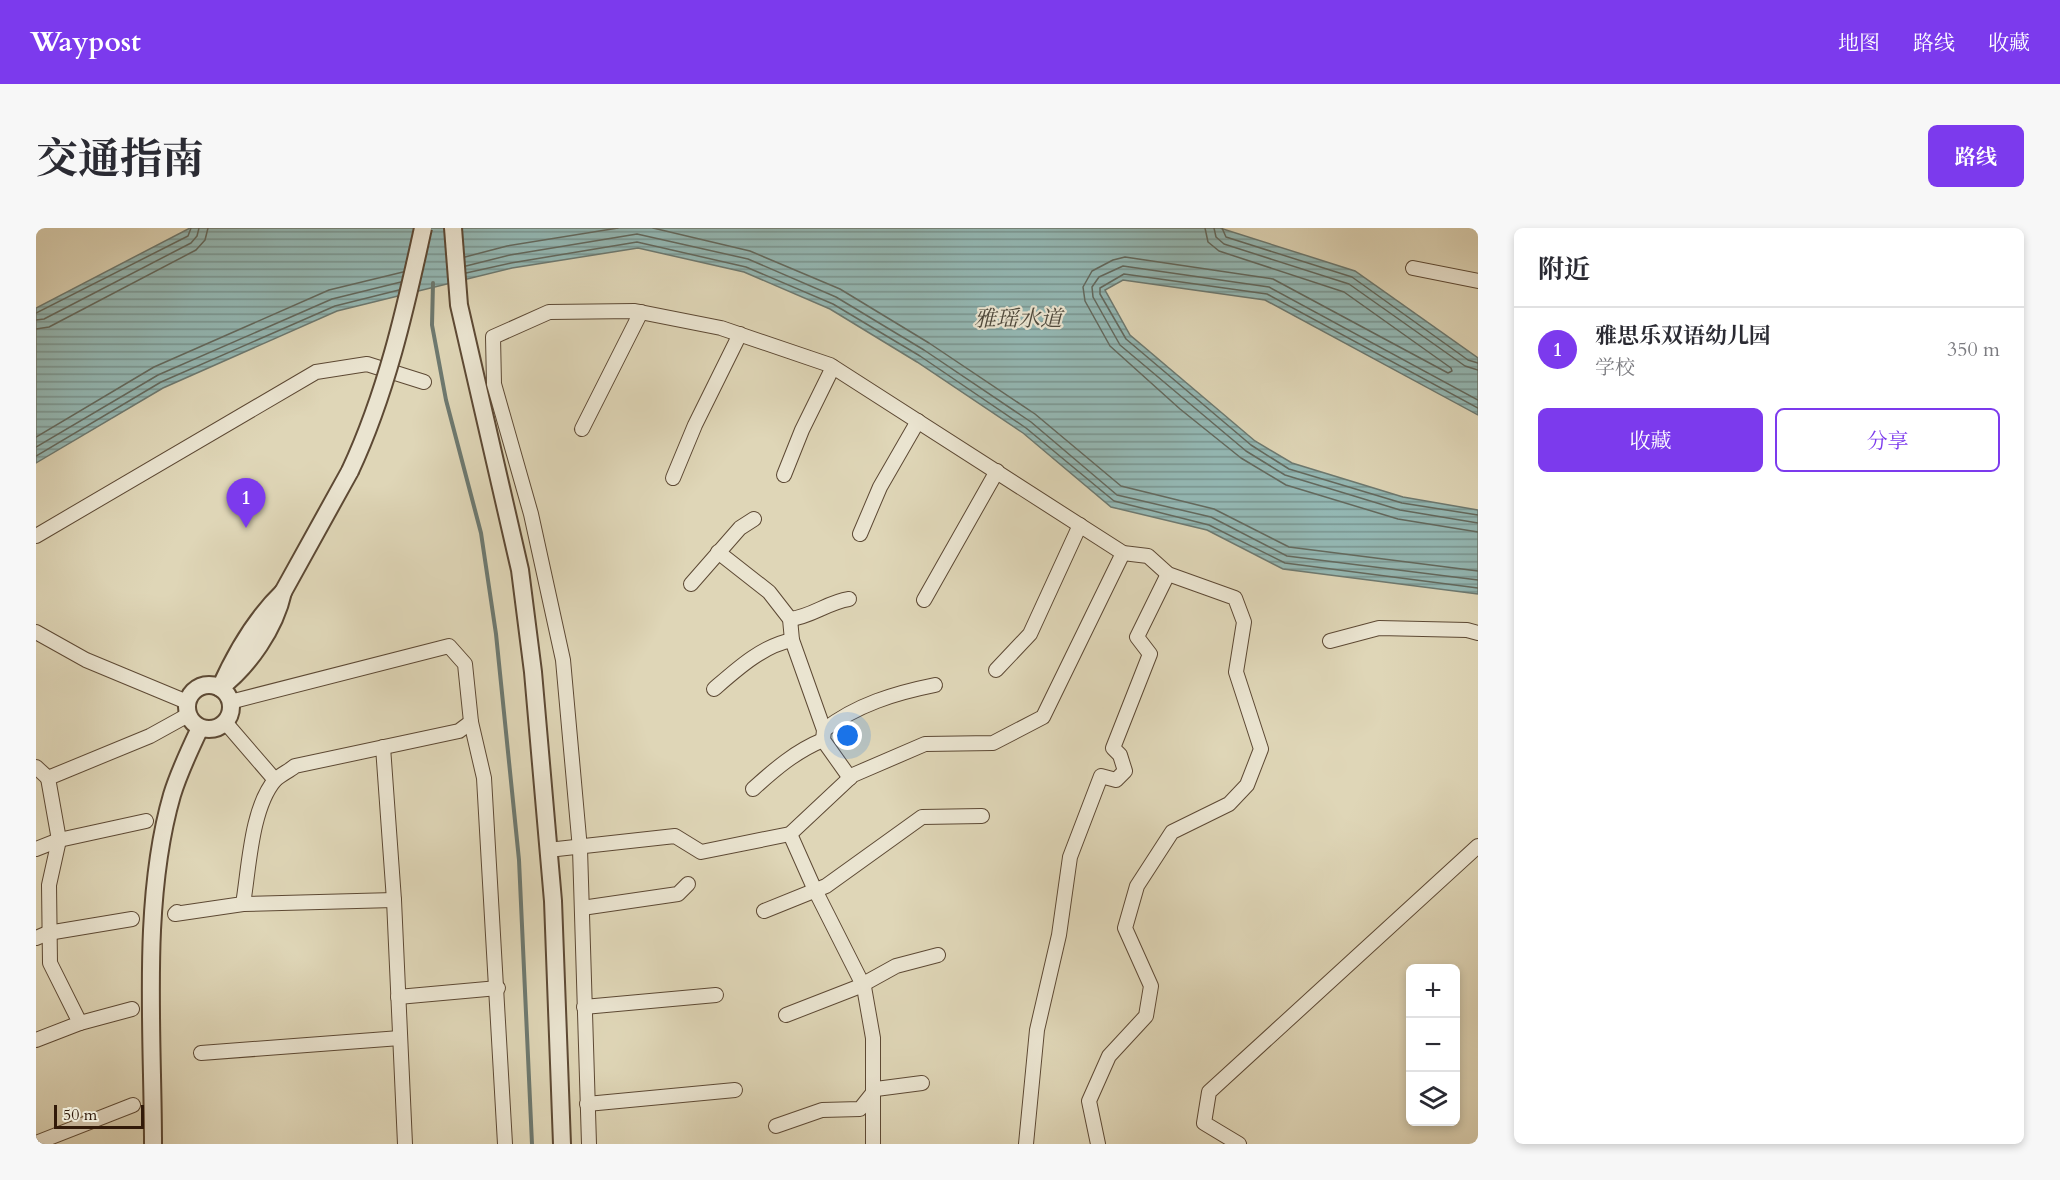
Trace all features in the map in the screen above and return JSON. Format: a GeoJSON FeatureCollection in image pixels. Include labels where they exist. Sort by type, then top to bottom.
{"type":"FeatureCollection","features":[{"type":"Feature","properties":{"kind":"street"},"geometry":{"type":"LineString","coordinates":[[200,728],[212,729],[225,722],[229,716],[225,695],[279,612],[284,592],[365,439],[385,382],[423,228]]}},
{"type":"Feature","properties":{"kind":"street"},"geometry":{"type":"LineString","coordinates":[[453,228],[459,304],[520,570],[533,672],[548,850],[562,1144]]}},
{"type":"Feature","properties":{"kind":"street"},"geometry":{"type":"LineString","coordinates":[[1413,268],[1478,281]]}},
{"type":"Feature","properties":{"kind":"street"},"geometry":{"type":"LineString","coordinates":[[589,1144],[580,849],[563,660],[531,514],[494,384],[493,337],[549,312],[642,312],[721,327],[834,367],[1123,553],[1148,556],[1168,574],[1236,598],[1244,622],[1236,672],[1261,749],[1247,785],[1229,804],[1172,832],[1137,886],[1125,928],[1151,986],[1146,1016],[1109,1056],[1089,1101],[1098,1144]]}},
{"type":"Feature","properties":{"kind":"street"},"geometry":{"type":"LineString","coordinates":[[582,429],[642,312]]}},
{"type":"Feature","properties":{"kind":"street"},"geometry":{"type":"LineString","coordinates":[[673,478],[695,425],[740,334]]}},
{"type":"Feature","properties":{"kind":"street"},"geometry":{"type":"LineString","coordinates":[[36,536],[316,372],[367,364],[424,381]]}},
{"type":"Feature","properties":{"kind":"street"},"geometry":{"type":"LineString","coordinates":[[784,475],[802,430],[834,367]]}},
{"type":"Feature","properties":{"kind":"street"},"geometry":{"type":"LineString","coordinates":[[860,534],[880,487],[918,421]]}},
{"type":"Feature","properties":{"kind":"street"},"geometry":{"type":"LineString","coordinates":[[924,600],[997,471]]}},
{"type":"Feature","properties":{"kind":"street"},"geometry":{"type":"LineString","coordinates":[[691,584],[740,528],[754,519]]}},
{"type":"Feature","properties":{"kind":"street"},"geometry":{"type":"LineString","coordinates":[[996,670],[1030,634],[1080,525]]}},
{"type":"Feature","properties":{"kind":"street"},"geometry":{"type":"LineString","coordinates":[[718,552],[769,592],[790,620],[792,640],[823,735],[850,778]]}},
{"type":"Feature","properties":{"kind":"street"},"geometry":{"type":"LineString","coordinates":[[548,850],[580,849],[675,836],[701,852],[790,834],[850,778],[926,744],[993,743],[1043,717],[1123,553]]}},
{"type":"Feature","properties":{"kind":"street"},"geometry":{"type":"LineString","coordinates":[[1026,1144],[1037,1030],[1059,935],[1070,857],[1101,776],[1116,780],[1125,771],[1120,755],[1113,748],[1150,654],[1137,637],[1168,574]]}},
{"type":"Feature","properties":{"kind":"street"},"geometry":{"type":"LineString","coordinates":[[790,620],[798,619],[832,602],[849,599]]}},
{"type":"Feature","properties":{"kind":"street"},"geometry":{"type":"LineString","coordinates":[[1330,641],[1379,628],[1467,630],[1478,633]]}},
{"type":"Feature","properties":{"kind":"street"},"geometry":{"type":"LineString","coordinates":[[36,632],[86,660],[187,708],[200,728]]}},
{"type":"Feature","properties":{"kind":"street"},"geometry":{"type":"LineString","coordinates":[[714,689],[737,668],[778,643],[792,640]]}},
{"type":"Feature","properties":{"kind":"street"},"geometry":{"type":"LineString","coordinates":[[48,778],[150,736],[187,708],[196,689],[203,686],[225,695],[449,646],[465,664],[471,722],[484,778],[498,988],[505,1144]]}},
{"type":"Feature","properties":{"kind":"street"},"geometry":{"type":"LineString","coordinates":[[753,789],[777,767],[853,711],[900,692],[935,685]]}},
{"type":"Feature","properties":{"kind":"street"},"geometry":{"type":"LineString","coordinates":[[225,722],[275,780]]}},
{"type":"Feature","properties":{"kind":"street"},"geometry":{"type":"LineString","coordinates":[[243,904],[257,821],[275,780],[294,766],[459,731],[471,722]]}},
{"type":"Feature","properties":{"kind":"street"},"geometry":{"type":"LineString","coordinates":[[153,1144],[153,903],[159,857],[172,794],[200,728]]}},
{"type":"Feature","properties":{"kind":"street"},"geometry":{"type":"LineString","coordinates":[[383,747],[394,900],[405,1144]]}},
{"type":"Feature","properties":{"kind":"street"},"geometry":{"type":"LineString","coordinates":[[36,767],[48,778],[59,840],[49,885],[42,935],[50,963],[80,1023]]}},
{"type":"Feature","properties":{"kind":"street"},"geometry":{"type":"LineString","coordinates":[[764,911],[825,886],[922,817],[982,816]]}},
{"type":"Feature","properties":{"kind":"street"},"geometry":{"type":"LineString","coordinates":[[36,849],[59,840],[146,821]]}},
{"type":"Feature","properties":{"kind":"street"},"geometry":{"type":"LineString","coordinates":[[790,834],[813,888],[864,987],[873,1038],[873,1144]]}},
{"type":"Feature","properties":{"kind":"street"},"geometry":{"type":"LineString","coordinates":[[1239,1144],[1204,1123],[1209,1092],[1478,846]]}},
{"type":"Feature","properties":{"kind":"street"},"geometry":{"type":"LineString","coordinates":[[582,908],[678,894],[688,884]]}},
{"type":"Feature","properties":{"kind":"street"},"geometry":{"type":"LineString","coordinates":[[177,912],[175,914],[243,904],[394,900]]}},
{"type":"Feature","properties":{"kind":"street"},"geometry":{"type":"LineString","coordinates":[[42,935],[132,919]]}},
{"type":"Feature","properties":{"kind":"street"},"geometry":{"type":"LineString","coordinates":[[786,1015],[858,987],[896,966],[938,955]]}},
{"type":"Feature","properties":{"kind":"street"},"geometry":{"type":"LineString","coordinates":[[398,997],[498,988]]}},
{"type":"Feature","properties":{"kind":"street"},"geometry":{"type":"LineString","coordinates":[[584,1007],[716,995]]}},
{"type":"Feature","properties":{"kind":"street"},"geometry":{"type":"LineString","coordinates":[[36,1040],[80,1023],[132,1009]]}},
{"type":"Feature","properties":{"kind":"street"},"geometry":{"type":"LineString","coordinates":[[201,1053],[400,1038]]}},
{"type":"Feature","properties":{"kind":"street"},"geometry":{"type":"LineString","coordinates":[[776,1126],[822,1110],[860,1109],[876,1089],[922,1083]]}},
{"type":"Feature","properties":{"kind":"street"},"geometry":{"type":"LineString","coordinates":[[587,1104],[735,1090]]}},
{"type":"Feature","properties":{"kind":"street"},"geometry":{"type":"LineString","coordinates":[[36,1143],[133,1105]]}},
{"type":"Feature","properties":{"kind":"water","name":"雅瑶水道"},"geometry":{"type":"Polygon","coordinates":[[[190,228],[1220,228],[1355,271],[1478,358],[1478,415],[1265,300],[1123,280],[1105,290],[1130,335],[1255,441],[1292,463],[1403,497],[1478,510],[1478,594],[1283,569],[1207,530],[1111,507],[1023,433],[917,362],[830,309],[744,272],[638,248],[512,268],[337,311],[163,388],[36,463],[36,308],[190,228]]]}},
{"type":"Feature","properties":{"kind":"waterway"},"geometry":{"type":"LineString","coordinates":[[433,283],[432,325],[446,400],[481,533],[496,634],[519,860],[532,1144]]}},
{"type":"Feature","properties":{"kind":"place","name":"雅思乐双语幼儿园"},"geometry":{"type":"Point","coordinates":[246,528]}}]}
